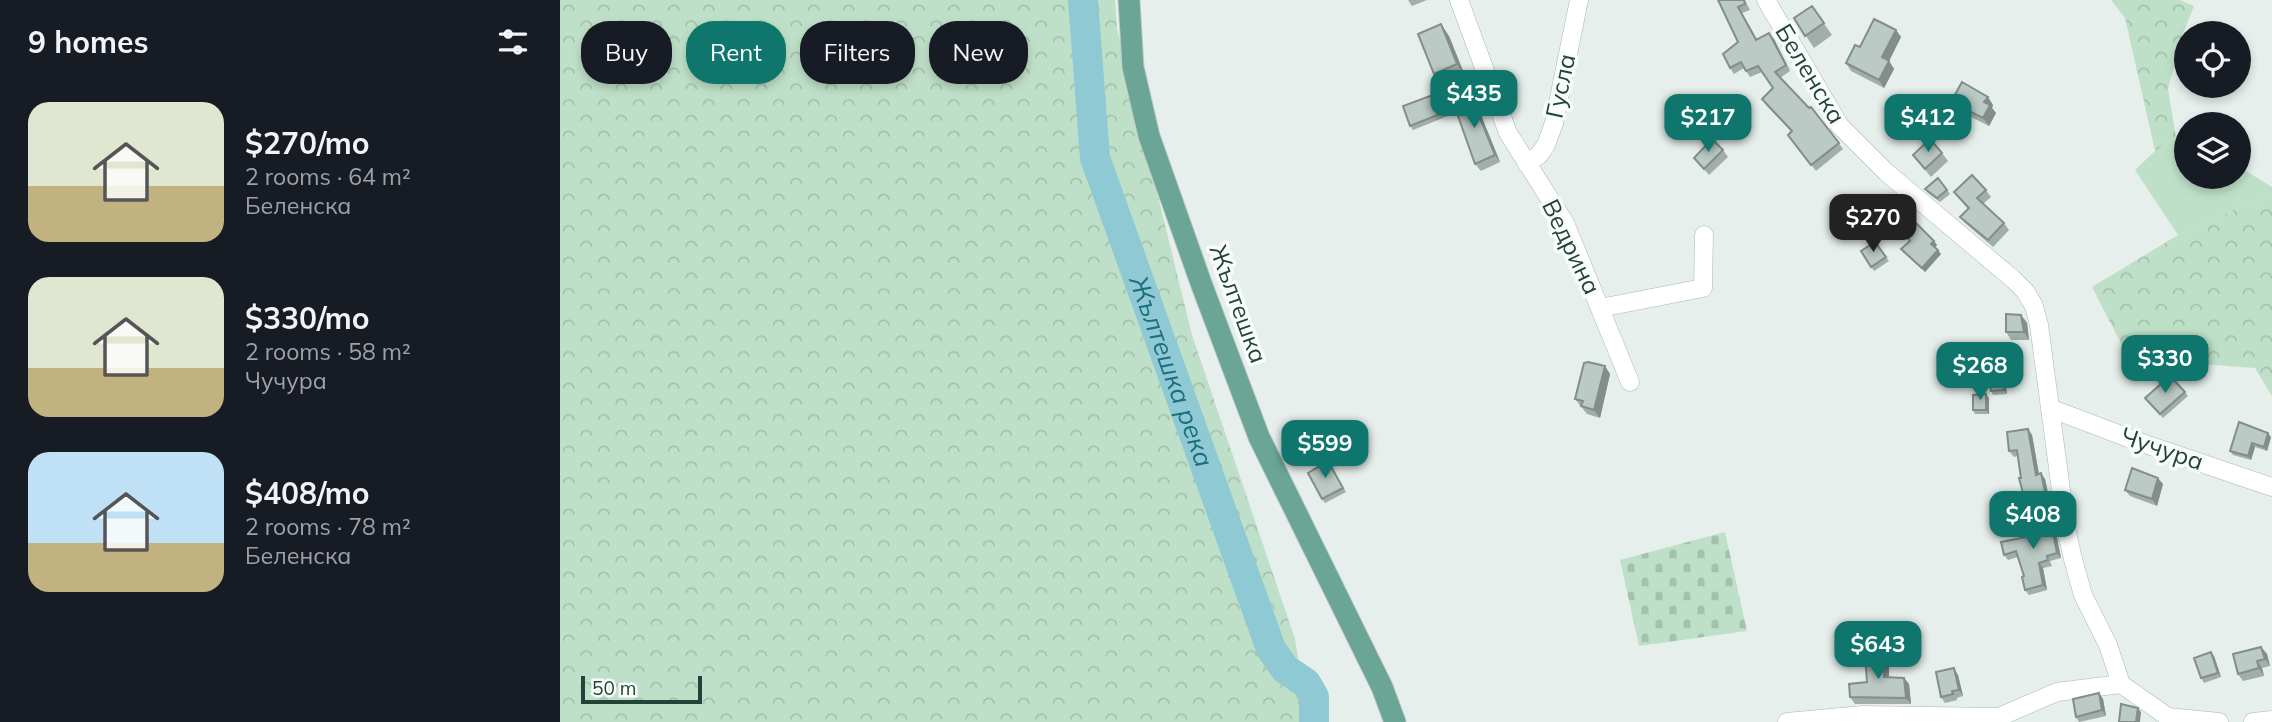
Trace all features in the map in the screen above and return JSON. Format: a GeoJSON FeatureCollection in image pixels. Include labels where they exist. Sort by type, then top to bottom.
{"type":"FeatureCollection","features":[{"type":"Feature","properties":{"kind":"main road","name":"Жълтешка"},"geometry":{"type":"LineString","coordinates":[[1129,0],[1133,67],[1149,136],[1259,437],[1381,687],[1395,722]]}},
{"type":"Feature","properties":{"kind":"street","name":"Ведрина"},"geometry":{"type":"LineString","coordinates":[[1459,0],[1508,133],[1565,223],[1630,382]]}},
{"type":"Feature","properties":{"kind":"street","name":"Гусла"},"geometry":{"type":"LineString","coordinates":[[1527,164],[1539,155],[1546,145],[1553,123],[1578,0]]}},
{"type":"Feature","properties":{"kind":"street","name":"Беленска"},"geometry":{"type":"LineString","coordinates":[[1766,0],[1840,126],[1886,172],[2025,291],[2034,306],[2073,559],[2083,595],[2108,645],[2121,684]]}},
{"type":"Feature","properties":{"kind":"street"},"geometry":{"type":"LineString","coordinates":[[1600,309],[1703,288],[1704,235]]}},
{"type":"Feature","properties":{"kind":"street","name":"Чучура"},"geometry":{"type":"LineString","coordinates":[[2052,409],[2272,487]]}},
{"type":"Feature","properties":{"kind":"street"},"geometry":{"type":"LineString","coordinates":[[1787,722],[1863,715],[1999,717],[2057,692],[2121,684],[2168,717],[2218,722]]}},
{"type":"Feature","properties":{"kind":"street"},"geometry":{"type":"LineString","coordinates":[[2253,722],[2272,720]]}},
{"type":"Feature","properties":{"kind":"green space"},"geometry":{"type":"Polygon","coordinates":[[[560,0],[1115,0],[1117,29],[1192,335],[1295,639],[1309,722],[560,722],[560,0]]]}},
{"type":"Feature","properties":{"kind":"green space"},"geometry":{"type":"Polygon","coordinates":[[[2111,0],[2180,0],[2194,6],[2188,21],[2174,21],[2174,67],[2168,89],[2174,138],[2155,151],[2125,18],[2111,0]]]}},
{"type":"Feature","properties":{"kind":"green space"},"geometry":{"type":"Polygon","coordinates":[[[2174,138],[2174,189],[2251,189],[2251,174],[2272,187],[2272,193],[2178,235],[2135,170],[2155,151],[2174,138]]]}},
{"type":"Feature","properties":{"kind":"green space"},"geometry":{"type":"Polygon","coordinates":[[[2272,193],[2272,396],[2255,368],[2129,359],[2092,287],[2178,235],[2272,193]]]}},
{"type":"Feature","properties":{"kind":"green space"},"geometry":{"type":"Polygon","coordinates":[[[1725,532],[1747,631],[1639,646],[1620,560],[1725,532]]]}},
{"type":"Feature","properties":{"kind":"building"},"geometry":{"type":"Polygon","coordinates":[[[1718,0],[1744,0],[1745,4],[1738,7],[1756,40],[1769,33],[1786,65],[1775,72],[1809,108],[1811,107],[1839,143],[1811,165],[1788,135],[1792,131],[1762,99],[1773,88],[1758,66],[1746,71],[1741,62],[1730,68],[1723,54],[1738,42],[1718,0]]]}},
{"type":"Feature","properties":{"kind":"building"},"geometry":{"type":"Polygon","coordinates":[[[1812,6],[1824,23],[1805,36],[1794,18],[1812,6]]]}},
{"type":"Feature","properties":{"kind":"building"},"geometry":{"type":"Polygon","coordinates":[[[1874,19],[1896,30],[1882,57],[1889,61],[1879,80],[1846,63],[1855,45],[1860,47],[1874,19]]]}},
{"type":"Feature","properties":{"kind":"building"},"geometry":{"type":"Polygon","coordinates":[[[1441,24],[1457,64],[1434,74],[1418,34],[1441,24]]]}},
{"type":"Feature","properties":{"kind":"building"},"geometry":{"type":"Polygon","coordinates":[[[1962,82],[1988,97],[1984,102],[1990,105],[1983,118],[1951,102],[1962,82]]]}},
{"type":"Feature","properties":{"kind":"building"},"geometry":{"type":"Polygon","coordinates":[[[1438,93],[1445,112],[1410,126],[1403,106],[1438,93]]]}},
{"type":"Feature","properties":{"kind":"building"},"geometry":{"type":"Polygon","coordinates":[[[1471,96],[1495,155],[1475,164],[1453,102],[1471,96]]]}},
{"type":"Feature","properties":{"kind":"building"},"geometry":{"type":"Polygon","coordinates":[[[1712,139],[1723,150],[1704,169],[1694,158],[1712,139]]]}},
{"type":"Feature","properties":{"kind":"building"},"geometry":{"type":"Polygon","coordinates":[[[1930,139],[1942,153],[1925,169],[1913,155],[1930,139]]]}},
{"type":"Feature","properties":{"kind":"building"},"geometry":{"type":"Polygon","coordinates":[[[1972,175],[1986,190],[1977,198],[2004,223],[1988,240],[1960,217],[1969,208],[1954,192],[1972,175]]]}},
{"type":"Feature","properties":{"kind":"building"},"geometry":{"type":"Polygon","coordinates":[[[1938,178],[1947,190],[1937,198],[1925,189],[1938,178]]]}},
{"type":"Feature","properties":{"kind":"building"},"geometry":{"type":"Polygon","coordinates":[[[1902,199],[1911,206],[1904,211],[1934,241],[1931,244],[1938,250],[1922,268],[1901,249],[1910,241],[1885,211],[1902,199]]]}},
{"type":"Feature","properties":{"kind":"building"},"geometry":{"type":"Polygon","coordinates":[[[1875,242],[1886,257],[1871,267],[1861,251],[1875,242]]]}},
{"type":"Feature","properties":{"kind":"building"},"geometry":{"type":"Polygon","coordinates":[[[2006,314],[2021,315],[2024,332],[2006,332],[2006,314]]]}},
{"type":"Feature","properties":{"kind":"building"},"geometry":{"type":"Polygon","coordinates":[[[1584,363],[1605,366],[1594,410],[1581,406],[1583,401],[1575,399],[1584,363]]]}},
{"type":"Feature","properties":{"kind":"building"},"geometry":{"type":"Polygon","coordinates":[[[1989,375],[2003,375],[2004,390],[1991,391],[1989,375]]]}},
{"type":"Feature","properties":{"kind":"building"},"geometry":{"type":"Polygon","coordinates":[[[2170,376],[2185,392],[2160,414],[2145,398],[2170,376]]]}},
{"type":"Feature","properties":{"kind":"building"},"geometry":{"type":"Polygon","coordinates":[[[1986,394],[1986,410],[1973,410],[1973,395],[1986,394]]]}},
{"type":"Feature","properties":{"kind":"building"},"geometry":{"type":"Polygon","coordinates":[[[2239,422],[2268,433],[2264,447],[2252,443],[2248,456],[2230,451],[2239,422]]]}},
{"type":"Feature","properties":{"kind":"building"},"geometry":{"type":"Polygon","coordinates":[[[2028,429],[2036,475],[2041,473],[2045,492],[2024,497],[2019,478],[2017,450],[2009,451],[2007,432],[2028,429]]]}},
{"type":"Feature","properties":{"kind":"building"},"geometry":{"type":"Polygon","coordinates":[[[1328,461],[1343,488],[1322,499],[1308,473],[1328,461]]]}},
{"type":"Feature","properties":{"kind":"building"},"geometry":{"type":"Polygon","coordinates":[[[2132,468],[2158,478],[2152,499],[2125,490],[2132,468]]]}},
{"type":"Feature","properties":{"kind":"building"},"geometry":{"type":"Polygon","coordinates":[[[2050,517],[2057,553],[2047,556],[2048,560],[2039,563],[2043,585],[2025,590],[2024,576],[2016,551],[2004,555],[2001,542],[2031,536],[2028,522],[2050,517]]]}},
{"type":"Feature","properties":{"kind":"building"},"geometry":{"type":"Polygon","coordinates":[[[2261,647],[2265,659],[2257,661],[2259,668],[2238,674],[2233,654],[2261,647]]]}},
{"type":"Feature","properties":{"kind":"building"},"geometry":{"type":"Polygon","coordinates":[[[2211,652],[2218,673],[2201,678],[2194,658],[2211,652]]]}},
{"type":"Feature","properties":{"kind":"building"},"geometry":{"type":"Polygon","coordinates":[[[1865,654],[1885,654],[1884,677],[1904,678],[1906,698],[1850,697],[1849,684],[1867,682],[1865,654]]]}},
{"type":"Feature","properties":{"kind":"building"},"geometry":{"type":"Polygon","coordinates":[[[1954,668],[1959,690],[1941,697],[1936,672],[1954,668]]]}},
{"type":"Feature","properties":{"kind":"building"},"geometry":{"type":"Polygon","coordinates":[[[2099,693],[2102,710],[2076,717],[2073,699],[2099,693]]]}},
{"type":"Feature","properties":{"kind":"building"},"geometry":{"type":"Polygon","coordinates":[[[2121,704],[2138,708],[2136,722],[2119,722],[2121,704]]]}},
{"type":"Feature","properties":{"kind":"waterway","name":"Жълтешка река"},"geometry":{"type":"LineString","coordinates":[[1083,0],[1095,158],[1271,649],[1285,669],[1306,683],[1314,697],[1314,722]]}}]}
